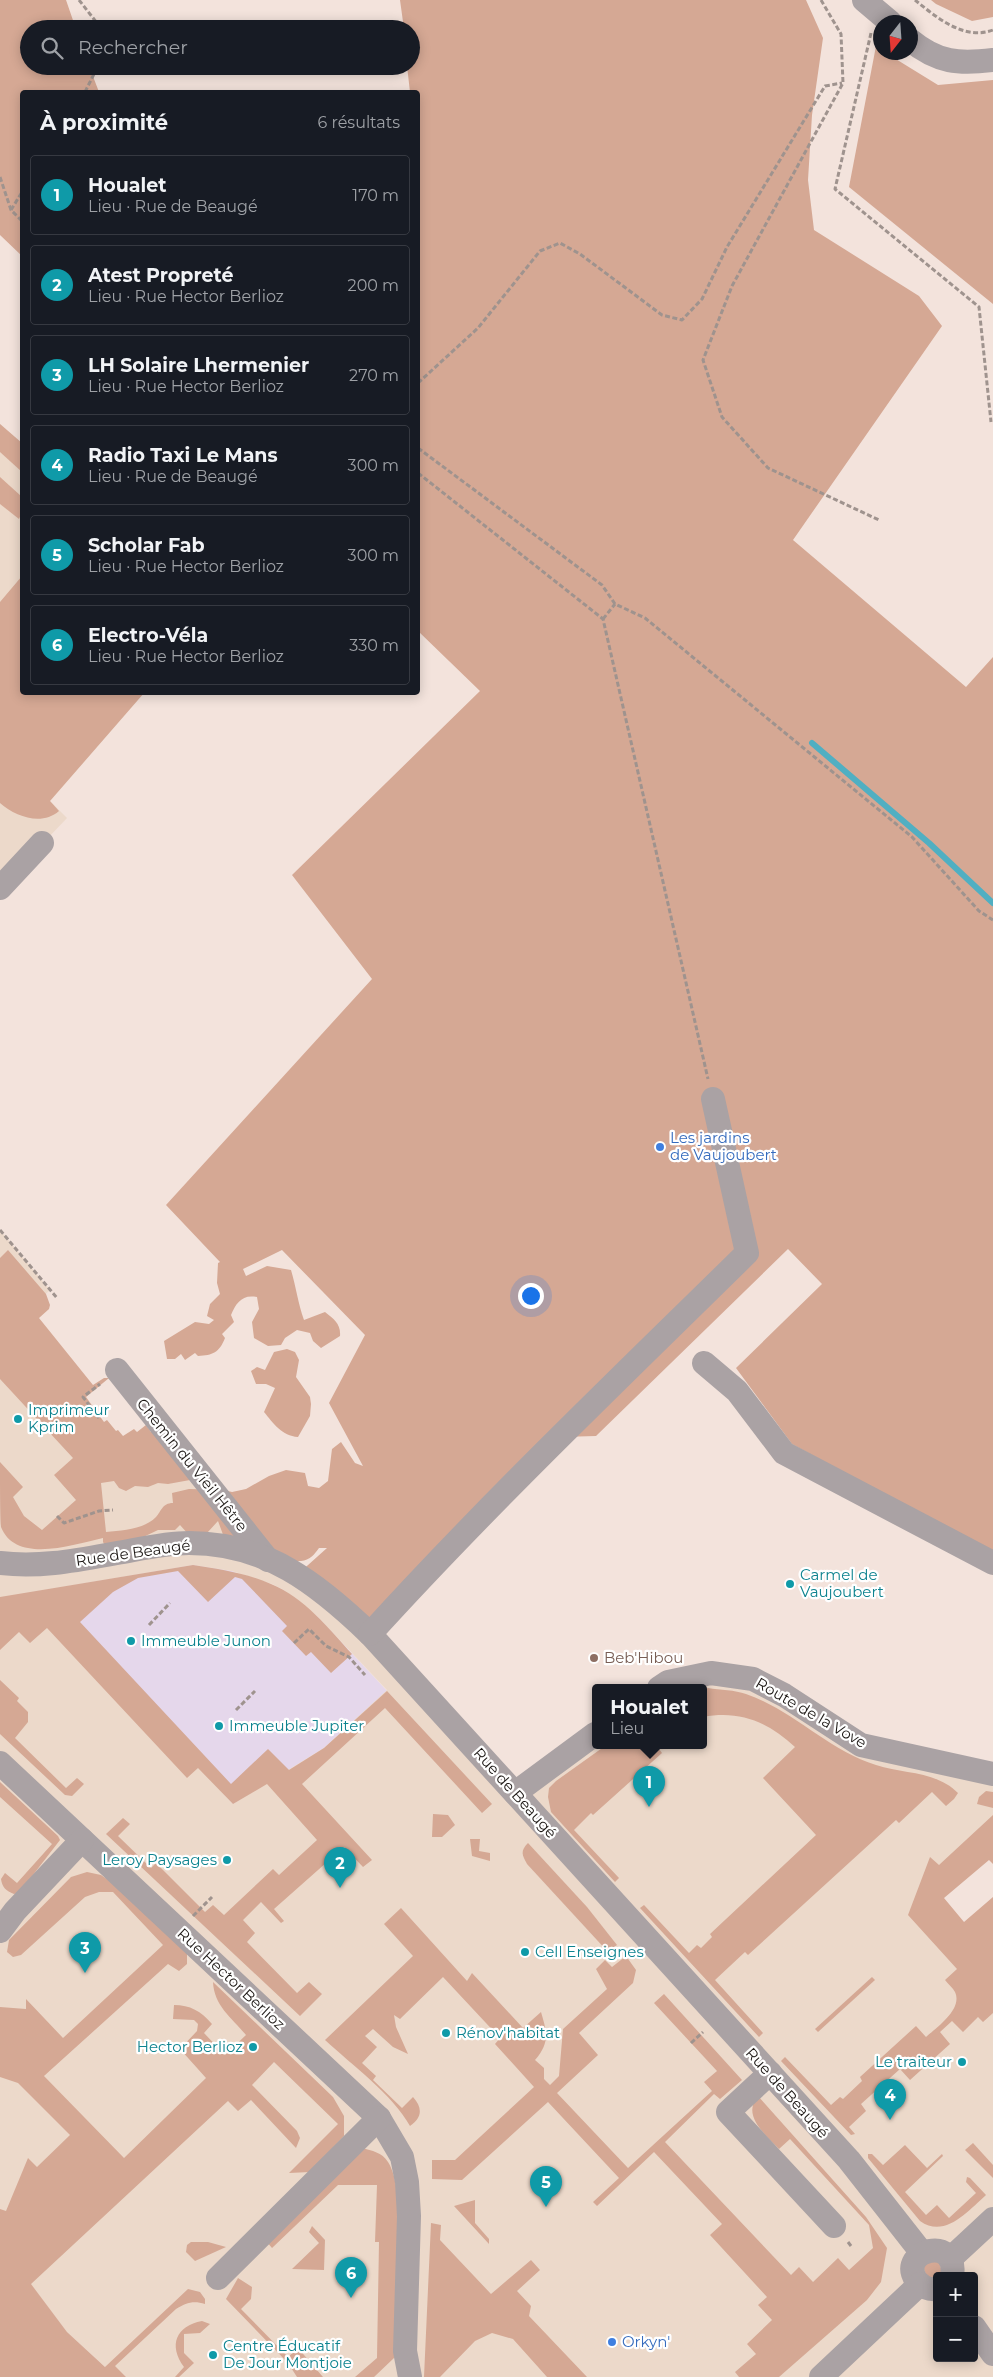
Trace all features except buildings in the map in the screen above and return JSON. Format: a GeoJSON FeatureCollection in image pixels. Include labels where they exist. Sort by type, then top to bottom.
{"type":"FeatureCollection","features":[{"type":"Feature","properties":{"kind":"street"},"geometry":{"type":"LineString","coordinates":[[918,45],[939,58],[963,64],[993,60]]}},
{"type":"Feature","properties":{"kind":"street"},"geometry":{"type":"LineString","coordinates":[[0,888],[42,843]]}},
{"type":"Feature","properties":{"kind":"street"},"geometry":{"type":"LineString","coordinates":[[370,1634],[414,1586],[561,1436],[747,1253],[713,1099]]}},
{"type":"Feature","properties":{"kind":"street"},"geometry":{"type":"LineString","coordinates":[[704,1363],[737,1391],[784,1453],[993,1563]]}},
{"type":"Feature","properties":{"kind":"street","name":"Chemin du Vieil Hêtre"},"geometry":{"type":"LineString","coordinates":[[117,1370],[268,1560]]}},
{"type":"Feature","properties":{"kind":"street","name":"Rue de Beaugé"},"geometry":{"type":"LineString","coordinates":[[0,1563],[51,1564],[188,1543],[234,1548],[268,1560],[298,1574],[318,1587],[370,1634],[849,2160],[922,2253]]}},
{"type":"Feature","properties":{"kind":"street","name":"Route de la Vove"},"geometry":{"type":"LineString","coordinates":[[665,1684],[711,1672],[753,1679],[784,1695],[861,1745],[991,1768]]}},
{"type":"Feature","properties":{"kind":"street"},"geometry":{"type":"LineString","coordinates":[[515,1793],[592,1736]]}},
{"type":"Feature","properties":{"kind":"street","name":"Rue Hector Berlioz"},"geometry":{"type":"LineString","coordinates":[[0,1763],[379,2118],[402,2157],[407,2182],[409,2216],[405,2351],[410,2377]]}},
{"type":"Feature","properties":{"kind":"street"},"geometry":{"type":"LineString","coordinates":[[0,1931],[16,1909],[82,1840]]}},
{"type":"Feature","properties":{"kind":"street"},"geometry":{"type":"LineString","coordinates":[[770,2073],[728,2112],[834,2226]]}},
{"type":"Feature","properties":{"kind":"street"},"geometry":{"type":"LineString","coordinates":[[218,2278],[379,2118]]}},
{"type":"Feature","properties":{"kind":"street"},"geometry":{"type":"LineString","coordinates":[[821,2377],[929,2286],[914,2274],[913,2268],[917,2258],[922,2253],[934,2250],[946,2254],[951,2267],[993,2220]]}},
{"type":"Feature","properties":{"kind":"street"},"geometry":{"type":"LineString","coordinates":[[978,2333],[993,2354]]}},
{"type":"Feature","properties":{"kind":"path"},"geometry":{"type":"LineString","coordinates":[[79,0],[94,20]]}},
{"type":"Feature","properties":{"kind":"path"},"geometry":{"type":"LineString","coordinates":[[821,0],[841,34],[843,83],[732,286],[702,360],[722,418],[768,468],[879,520]]}},
{"type":"Feature","properties":{"kind":"path"},"geometry":{"type":"LineString","coordinates":[[915,0],[938,19],[969,33],[993,30]]}},
{"type":"Feature","properties":{"kind":"path"},"geometry":{"type":"LineString","coordinates":[[877,11],[835,188],[980,307],[991,422]]}},
{"type":"Feature","properties":{"kind":"path"},"geometry":{"type":"LineString","coordinates":[[86,90],[94,75]]}},
{"type":"Feature","properties":{"kind":"path"},"geometry":{"type":"LineString","coordinates":[[420,381],[478,328],[540,251],[560,243],[580,254],[662,315],[682,320],[702,299],[727,247],[825,86],[843,83]]}},
{"type":"Feature","properties":{"kind":"path"},"geometry":{"type":"LineString","coordinates":[[0,177],[11,210],[20,219]]}},
{"type":"Feature","properties":{"kind":"path"},"geometry":{"type":"LineString","coordinates":[[11,210],[20,195]]}},
{"type":"Feature","properties":{"kind":"path"},"geometry":{"type":"LineString","coordinates":[[420,449],[602,585],[615,604],[645,618],[912,837],[979,910],[993,920]]}},
{"type":"Feature","properties":{"kind":"path"},"geometry":{"type":"LineString","coordinates":[[420,475],[603,619],[713,1099]]}},
{"type":"Feature","properties":{"kind":"path"},"geometry":{"type":"LineString","coordinates":[[603,619],[615,604]]}},
{"type":"Feature","properties":{"kind":"path"},"geometry":{"type":"LineString","coordinates":[[0,1230],[57,1298]]}},
{"type":"Feature","properties":{"kind":"path"},"geometry":{"type":"LineString","coordinates":[[98,1418],[84,1397],[117,1370]]}},
{"type":"Feature","properties":{"kind":"path"},"geometry":{"type":"LineString","coordinates":[[57,1516],[64,1523],[99,1512],[113,1510]]}},
{"type":"Feature","properties":{"kind":"path"},"geometry":{"type":"LineString","coordinates":[[148,1625],[170,1603]]}},
{"type":"Feature","properties":{"kind":"path"},"geometry":{"type":"LineString","coordinates":[[294,1644],[309,1629],[326,1646],[348,1657],[365,1675]]}},
{"type":"Feature","properties":{"kind":"path"},"geometry":{"type":"LineString","coordinates":[[236,1710],[255,1691]]}},
{"type":"Feature","properties":{"kind":"shaded area"},"geometry":{"type":"Polygon","coordinates":[[[0,0],[66,0],[73,20],[20,20],[20,75],[92,75],[98,90],[20,90],[20,254],[0,235],[0,0]]]}},
{"type":"Feature","properties":{"kind":"shaded area"},"geometry":{"type":"Polygon","coordinates":[[[400,0],[806,0],[823,38],[812,115],[808,180],[814,230],[919,296],[942,326],[793,540],[966,687],[993,657],[993,1555],[792,1444],[736,1368],[822,1284],[788,1249],[596,1436],[561,1437],[370,1634],[298,1574],[327,1548],[319,1548],[307,1560],[294,1561],[285,1559],[225,1540],[218,1521],[207,1533],[189,1535],[180,1525],[175,1530],[158,1530],[137,1540],[106,1547],[103,1538],[62,1547],[32,1549],[19,1546],[9,1539],[1,1527],[0,1462],[23,1487],[13,1497],[24,1516],[42,1530],[76,1500],[54,1475],[73,1458],[0,1379],[0,1258],[8,1250],[46,1294],[50,1305],[49,1309],[39,1318],[93,1385],[104,1378],[109,1378],[86,1397],[104,1422],[107,1420],[123,1436],[134,1429],[137,1432],[146,1425],[151,1432],[154,1432],[190,1480],[168,1484],[158,1483],[148,1487],[135,1486],[126,1491],[119,1488],[114,1481],[101,1483],[106,1532],[132,1529],[145,1525],[156,1517],[166,1504],[173,1503],[172,1493],[189,1489],[232,1492],[246,1489],[269,1476],[286,1470],[305,1473],[308,1486],[319,1488],[328,1481],[332,1449],[341,1442],[355,1463],[363,1466],[329,1403],[365,1335],[282,1250],[243,1269],[246,1276],[267,1266],[291,1270],[304,1320],[325,1312],[338,1325],[340,1336],[321,1348],[313,1341],[310,1333],[297,1330],[285,1338],[281,1345],[268,1346],[254,1338],[252,1322],[259,1309],[257,1297],[252,1296],[240,1300],[235,1307],[231,1315],[234,1322],[222,1334],[225,1338],[218,1350],[203,1356],[198,1356],[195,1353],[185,1360],[181,1354],[175,1359],[167,1359],[164,1341],[195,1322],[209,1324],[214,1320],[207,1316],[210,1304],[220,1294],[217,1283],[218,1263],[220,1262],[166,1205],[372,979],[292,875],[480,691],[420,633],[420,90],[410,90],[408,75],[420,75],[420,20],[403,20],[400,0]]]}},
{"type":"Feature","properties":{"kind":"shaded area"},"geometry":{"type":"Polygon","coordinates":[[[931,0],[993,0],[993,17],[972,21],[931,0]]]}},
{"type":"Feature","properties":{"kind":"shaded area"},"geometry":{"type":"Polygon","coordinates":[[[873,60],[897,60],[938,85],[993,80],[993,304],[849,187],[873,60]]]}},
{"type":"Feature","properties":{"kind":"shaded area"},"geometry":{"type":"Polygon","coordinates":[[[0,424],[20,442],[20,695],[142,695],[50,801],[67,818],[0,888],[0,424]]]}},
{"type":"Feature","properties":{"kind":"shaded area"},"geometry":{"type":"Polygon","coordinates":[[[0,424],[20,441],[20,470],[0,452],[0,424]]]}},
{"type":"Feature","properties":{"kind":"shaded area"},"geometry":{"type":"Polygon","coordinates":[[[0,477],[20,495],[19,519],[0,504],[0,477]]]}},
{"type":"Feature","properties":{"kind":"shaded area"},"geometry":{"type":"Polygon","coordinates":[[[20,578],[20,695],[142,695],[50,801],[59,811],[45,818],[37,819],[21,816],[0,803],[0,602],[20,578]]]}},
{"type":"Feature","properties":{"kind":"shaded area"},"geometry":{"type":"Polygon","coordinates":[[[0,1230],[50,1290],[0,1336],[0,1230]]]}},
{"type":"Feature","properties":{"kind":"shaded area"},"geometry":{"type":"Polygon","coordinates":[[[287,1349],[295,1352],[299,1360],[296,1377],[310,1397],[311,1404],[310,1416],[298,1437],[283,1432],[264,1412],[275,1388],[266,1384],[256,1384],[251,1371],[257,1367],[265,1370],[274,1352],[287,1349]]]}},
{"type":"Feature","properties":{"kind":"shaded area"},"geometry":{"type":"Polygon","coordinates":[[[0,1356],[110,1474],[157,1433],[515,1792],[592,1748],[707,1749],[707,1684],[673,1684],[711,1673],[839,1732],[993,1774],[993,1840],[933,1889],[993,1961],[993,2377],[116,2377],[67,2332],[0,2244],[0,1356]],[[193,1565],[33,1592],[233,1804],[324,1748],[387,1690],[317,1616],[284,1590],[272,1584],[232,1571],[193,1565]]]}},
{"type":"Feature","properties":{"kind":"shaded area"},"geometry":{"type":"Polygon","coordinates":[[[193,1565],[232,1571],[317,1616],[387,1691],[324,1748],[233,1804],[32,1592],[193,1565]]]}},
{"type":"Feature","properties":{"kind":"shaded area"},"geometry":{"type":"Polygon","coordinates":[[[193,1565],[242,1574],[262,1580],[283,1590],[305,1605],[352,1654],[331,1673],[311,1652],[306,1656],[282,1631],[287,1626],[242,1579],[235,1577],[208,1602],[178,1571],[138,1578],[113,1592],[80,1622],[231,1784],[268,1749],[289,1770],[324,1748],[387,1691],[492,1804],[482,1813],[385,1708],[302,1784],[372,1860],[363,1867],[344,1847],[274,1909],[284,1921],[281,1923],[261,1902],[243,1920],[255,1933],[247,1942],[297,1993],[309,1982],[322,1994],[300,2016],[106,1834],[123,1818],[130,1824],[118,1836],[151,1868],[156,1863],[205,1912],[213,1905],[224,1915],[273,1869],[279,1875],[317,1840],[267,1784],[233,1804],[198,1768],[187,1778],[47,1628],[30,1643],[19,1632],[0,1650],[0,1597],[193,1565]]]}},
{"type":"Feature","properties":{"kind":"shaded area"},"geometry":{"type":"Polygon","coordinates":[[[0,1680],[19,1698],[17,1701],[28,1712],[28,1722],[15,1738],[66,1788],[77,1778],[84,1784],[72,1796],[65,1795],[0,1734],[0,1680]]]}},
{"type":"Feature","properties":{"kind":"shaded area"},"geometry":{"type":"Polygon","coordinates":[[[707,1688],[742,1693],[763,1701],[842,1750],[876,1765],[930,1777],[949,1786],[958,1793],[946,1806],[932,1792],[899,1823],[896,1820],[748,1955],[745,1952],[715,1980],[763,2033],[759,2037],[640,1908],[644,1905],[689,1953],[697,1945],[701,1948],[712,1937],[710,1934],[816,1835],[763,1778],[795,1747],[785,1738],[753,1720],[729,1715],[707,1716],[707,1688]]]}},
{"type":"Feature","properties":{"kind":"shaded area"},"geometry":{"type":"Polygon","coordinates":[[[601,1749],[659,1749],[662,1753],[593,1815],[591,1813],[574,1830],[619,1878],[615,1882],[551,1812],[548,1797],[549,1788],[601,1749]]]}},
{"type":"Feature","properties":{"kind":"shaded area"},"geometry":{"type":"Polygon","coordinates":[[[0,1782],[60,1840],[19,1893],[14,1894],[2,1884],[1,1879],[5,1873],[17,1883],[52,1844],[0,1797],[0,1782]]]}},
{"type":"Feature","properties":{"kind":"shaded area"},"geometry":{"type":"Polygon","coordinates":[[[986,1791],[993,1792],[993,1808],[977,1804],[979,1797],[986,1791]]]}},
{"type":"Feature","properties":{"kind":"shaded area"},"geometry":{"type":"Polygon","coordinates":[[[433,1814],[448,1815],[455,1825],[442,1837],[432,1837],[433,1814]]]}},
{"type":"Feature","properties":{"kind":"shaded area"},"geometry":{"type":"Polygon","coordinates":[[[993,1815],[993,1864],[989,1860],[944,1898],[964,1922],[993,1897],[993,2013],[983,2022],[978,2017],[963,2032],[952,2021],[940,2032],[950,2044],[910,2080],[900,2069],[861,2104],[866,2111],[849,2127],[855,2134],[851,2135],[781,2061],[785,2057],[831,2105],[840,2097],[843,2099],[862,2081],[860,2077],[916,2026],[926,2037],[948,2017],[957,1998],[954,1990],[945,1980],[957,1969],[908,1915],[930,1857],[939,1865],[993,1815]]]}},
{"type":"Feature","properties":{"kind":"shaded area"},"geometry":{"type":"Polygon","coordinates":[[[470,1839],[480,1839],[479,1851],[490,1853],[490,1861],[472,1856],[470,1839]]]}},
{"type":"Feature","properties":{"kind":"shaded area"},"geometry":{"type":"Polygon","coordinates":[[[528,1843],[587,1907],[617,1945],[608,1952],[527,1864],[523,1853],[528,1843]]]}},
{"type":"Feature","properties":{"kind":"shaded area"},"geometry":{"type":"Polygon","coordinates":[[[87,1872],[101,1875],[111,1882],[187,1953],[187,1964],[179,1971],[168,1964],[44,2076],[124,2158],[206,2078],[180,2049],[197,2031],[198,2024],[194,2020],[173,2019],[174,2005],[190,2008],[208,2019],[212,2024],[204,2033],[225,2055],[246,2035],[220,2005],[213,1982],[333,2097],[344,2116],[344,2136],[310,2172],[289,2173],[338,2124],[274,2062],[252,2085],[297,2131],[300,2138],[296,2148],[251,2100],[238,2111],[228,2101],[31,2284],[67,2332],[105,2367],[188,2289],[200,2292],[205,2299],[205,2304],[190,2303],[176,2309],[115,2366],[126,2377],[0,2377],[0,2209],[6,2211],[28,2158],[37,2167],[70,2135],[18,2083],[0,2077],[0,2007],[26,2009],[26,1999],[63,2038],[163,1945],[113,1892],[99,1892],[85,1897],[21,1955],[13,1957],[7,1952],[9,1940],[71,1877],[87,1872]]]}},
{"type":"Feature","properties":{"kind":"shaded area"},"geometry":{"type":"Polygon","coordinates":[[[401,1908],[467,1981],[472,1973],[523,2028],[541,2012],[546,2037],[543,2048],[535,2060],[544,2068],[544,2079],[550,2085],[559,2076],[563,2029],[607,1989],[596,1969],[605,1960],[612,1967],[626,1956],[636,1970],[633,1983],[579,2033],[598,2055],[557,2093],[628,2168],[712,2091],[704,2082],[717,2071],[654,2003],[664,1994],[742,2080],[720,2099],[714,2094],[665,2142],[791,2275],[799,2267],[813,2282],[838,2258],[849,2270],[873,2248],[869,2225],[790,2139],[779,2149],[762,2131],[757,2125],[752,2111],[753,2103],[758,2096],[866,2217],[887,2248],[881,2282],[867,2300],[779,2377],[739,2377],[735,2372],[756,2354],[747,2344],[772,2320],[758,2305],[767,2297],[710,2235],[722,2224],[654,2152],[597,2206],[593,2202],[619,2178],[548,2102],[462,2180],[432,2179],[432,2160],[455,2160],[534,2087],[495,2044],[500,2038],[443,1977],[400,2019],[394,2015],[396,2027],[408,2054],[393,2047],[373,2029],[365,2036],[377,2047],[362,2063],[376,2076],[373,2080],[402,2108],[413,2097],[420,2109],[417,2120],[410,2126],[403,2114],[383,2092],[325,2040],[413,1956],[384,1924],[401,1908]]]}},
{"type":"Feature","properties":{"kind":"shaded area"},"geometry":{"type":"Polygon","coordinates":[[[872,1977],[875,1980],[818,2032],[815,2029],[872,1977]]]}},
{"type":"Feature","properties":{"kind":"shaded area"},"geometry":{"type":"Polygon","coordinates":[[[973,2143],[993,2165],[993,2178],[965,2150],[973,2143]]]}},
{"type":"Feature","properties":{"kind":"shaded area"},"geometry":{"type":"Polygon","coordinates":[[[905,2145],[927,2168],[942,2154],[943,2156],[905,2192],[926,2215],[937,2205],[949,2218],[976,2193],[966,2182],[967,2177],[986,2195],[964,2215],[947,2225],[929,2226],[920,2221],[868,2158],[868,2154],[872,2154],[883,2165],[905,2145]]]}},
{"type":"Feature","properties":{"kind":"shaded area"},"geometry":{"type":"Polygon","coordinates":[[[362,2148],[380,2154],[388,2162],[394,2178],[400,2227],[399,2286],[394,2358],[374,2377],[355,2377],[377,2358],[379,2242],[375,2242],[377,2185],[338,2185],[272,2248],[267,2242],[362,2148]]]}},
{"type":"Feature","properties":{"kind":"shaded area"},"geometry":{"type":"Polygon","coordinates":[[[475,2200],[475,2223],[489,2239],[489,2244],[454,2206],[475,2200]]]}},
{"type":"Feature","properties":{"kind":"shaded area"},"geometry":{"type":"Polygon","coordinates":[[[431,2223],[441,2225],[440,2240],[491,2294],[531,2260],[540,2270],[517,2291],[531,2306],[529,2316],[587,2377],[547,2377],[513,2339],[492,2333],[475,2341],[440,2377],[424,2377],[431,2223]]]}},
{"type":"Feature","properties":{"kind":"shaded area"},"geometry":{"type":"Polygon","coordinates":[[[312,2226],[325,2240],[324,2270],[292,2269],[319,2243],[309,2232],[312,2226]]]}},
{"type":"Feature","properties":{"kind":"shaded area"},"geometry":{"type":"Polygon","coordinates":[[[191,2242],[208,2242],[226,2247],[195,2261],[186,2252],[187,2245],[191,2242]]]}},
{"type":"Feature","properties":{"kind":"shaded area"},"geometry":{"type":"Polygon","coordinates":[[[938,2258],[942,2272],[933,2272],[933,2281],[929,2281],[922,2265],[938,2258]]]}},
{"type":"Feature","properties":{"kind":"shaded area"},"geometry":{"type":"Polygon","coordinates":[[[238,2278],[252,2287],[251,2299],[241,2309],[288,2357],[298,2348],[323,2377],[297,2377],[288,2363],[226,2299],[238,2278]]]}},
{"type":"Feature","properties":{"kind":"shaded area"},"geometry":{"type":"Polygon","coordinates":[[[202,2321],[210,2324],[200,2333],[184,2334],[184,2353],[194,2363],[179,2377],[175,2377],[184,2367],[176,2351],[177,2338],[186,2327],[202,2321]]]}},
{"type":"Feature","properties":{"kind":"waterway"},"geometry":{"type":"LineString","coordinates":[[812,743],[929,843],[993,903]]}},
{"type":"Feature","properties":{"kind":"place","name":"Les jardins de Vaujoubert"},"geometry":{"type":"Point","coordinates":[660,1147]}},
{"type":"Feature","properties":{"kind":"place","name":"Imprimeur Kprim"},"geometry":{"type":"Point","coordinates":[18,1419]}},
{"type":"Feature","properties":{"kind":"place","name":"Carmel de Vaujoubert"},"geometry":{"type":"Point","coordinates":[790,1584]}},
{"type":"Feature","properties":{"kind":"place","name":"Immeuble Junon"},"geometry":{"type":"Point","coordinates":[131,1641]}},
{"type":"Feature","properties":{"kind":"place","name":"Beb'Hibou"},"geometry":{"type":"Point","coordinates":[594,1658]}},
{"type":"Feature","properties":{"kind":"place","name":"Immeuble Jupiter"},"geometry":{"type":"Point","coordinates":[219,1726]}},
{"type":"Feature","properties":{"kind":"place","name":"Houalet"},"geometry":{"type":"Point","coordinates":[649,1807]}},
{"type":"Feature","properties":{"kind":"place","name":"Leroy Paysages"},"geometry":{"type":"Point","coordinates":[227,1860]}},
{"type":"Feature","properties":{"kind":"place","name":"Atest Propreté"},"geometry":{"type":"Point","coordinates":[340,1888]}},
{"type":"Feature","properties":{"kind":"place","name":"Cell Enseignes"},"geometry":{"type":"Point","coordinates":[525,1952]}},
{"type":"Feature","properties":{"kind":"place","name":"LH Solaire Lhermenier"},"geometry":{"type":"Point","coordinates":[85,1973]}},
{"type":"Feature","properties":{"kind":"place","name":"Rénov'habitat"},"geometry":{"type":"Point","coordinates":[446,2033]}},
{"type":"Feature","properties":{"kind":"place","name":"Hector Berlioz"},"geometry":{"type":"Point","coordinates":[253,2047]}},
{"type":"Feature","properties":{"kind":"place","name":"Le traiteur"},"geometry":{"type":"Point","coordinates":[962,2062]}},
{"type":"Feature","properties":{"kind":"place","name":"Radio Taxi Le Mans"},"geometry":{"type":"Point","coordinates":[890,2120]}},
{"type":"Feature","properties":{"kind":"place","name":"Scholar Fab"},"geometry":{"type":"Point","coordinates":[546,2207]}},
{"type":"Feature","properties":{"kind":"place","name":"Electro-Véla"},"geometry":{"type":"Point","coordinates":[351,2298]}},
{"type":"Feature","properties":{"kind":"place","name":"Orkyn'"},"geometry":{"type":"Point","coordinates":[612,2342]}},
{"type":"Feature","properties":{"kind":"place","name":"Centre Éducatif De Jour Montjoie"},"geometry":{"type":"Point","coordinates":[213,2355]}}]}
